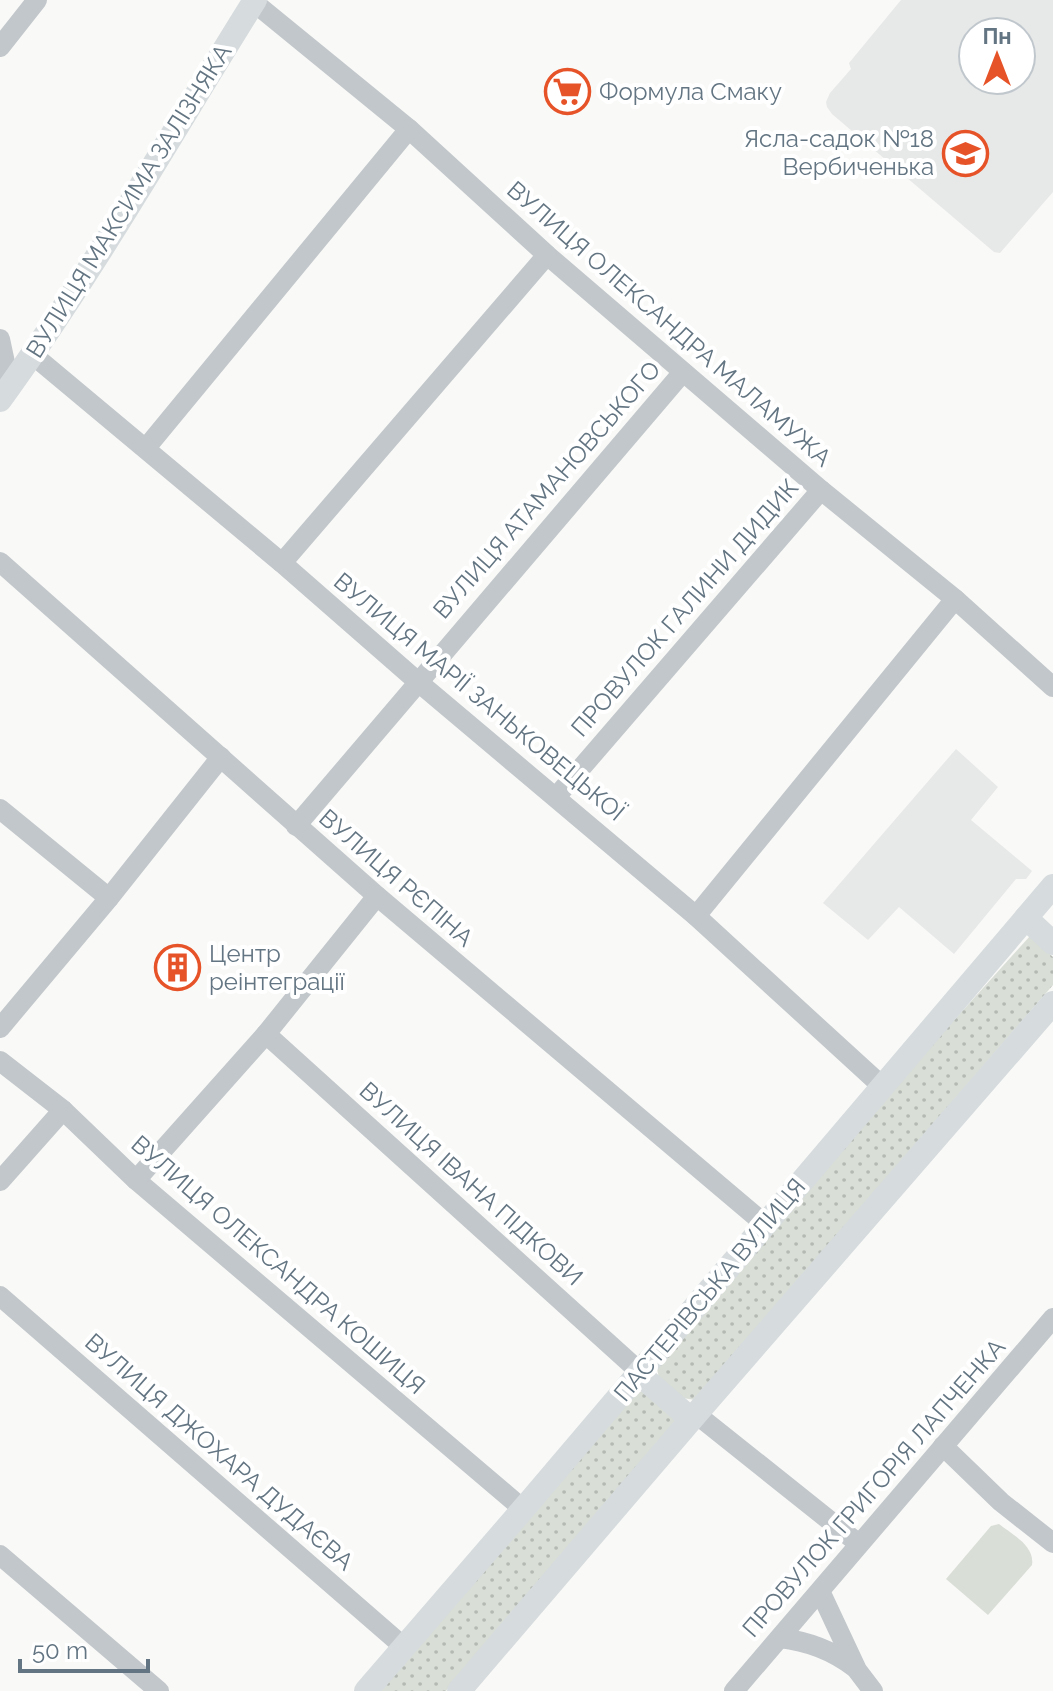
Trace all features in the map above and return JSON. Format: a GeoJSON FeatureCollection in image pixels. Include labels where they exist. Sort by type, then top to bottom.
{"type":"FeatureCollection","features":[{"type":"Feature","properties":{"kind":"main road","name":"ВУЛИЦЯ МАКСИМА ЗАЛІЗНЯКА"},"geometry":{"type":"LineString","coordinates":[[5,393],[78,287],[253,1]]}},
{"type":"Feature","properties":{"kind":"main road","name":"ПАСТЕРІВСЬКА ВУЛИЦЯ"},"geometry":{"type":"LineString","coordinates":[[366,1691],[1053,886]]}},
{"type":"Feature","properties":{"kind":"main road"},"geometry":{"type":"LineString","coordinates":[[1026,918],[1053,943]]}},
{"type":"Feature","properties":{"kind":"main road"},"geometry":{"type":"LineString","coordinates":[[459,1691],[1053,1003]]}},
{"type":"Feature","properties":{"kind":"main road"},"geometry":{"type":"LineString","coordinates":[[640,1373],[693,1417]]}},
{"type":"Feature","properties":{"kind":"street"},"geometry":{"type":"LineString","coordinates":[[0,47],[37,0]]}},
{"type":"Feature","properties":{"kind":"street","name":"ВУЛИЦЯ ОЛЕКСАНДРА МАЛАМУЖА"},"geometry":{"type":"LineString","coordinates":[[253,1],[409,129],[547,255],[821,490],[955,599],[1053,687]]}},
{"type":"Feature","properties":{"kind":"street"},"geometry":{"type":"LineString","coordinates":[[146,448],[409,129]]}},
{"type":"Feature","properties":{"kind":"street"},"geometry":{"type":"LineString","coordinates":[[282,563],[547,255]]}},
{"type":"Feature","properties":{"kind":"street"},"geometry":{"type":"LineString","coordinates":[[0,339],[5,393]]}},
{"type":"Feature","properties":{"kind":"street","name":"ВУЛИЦЯ МАРІЇ ЗАНЬКОВЕЦЬКОЇ"},"geometry":{"type":"LineString","coordinates":[[33,355],[696,916],[883,1087]]}},
{"type":"Feature","properties":{"kind":"street","name":"ВУЛИЦЯ АТАМАНОВСЬКОГО"},"geometry":{"type":"LineString","coordinates":[[296,826],[683,372]]}},
{"type":"Feature","properties":{"kind":"street","name":"ПРОВУЛОК ГАЛИНИ ДИДИК"},"geometry":{"type":"LineString","coordinates":[[556,797],[821,490]]}},
{"type":"Feature","properties":{"kind":"street","name":"ВУЛИЦЯ РЄПІНА"},"geometry":{"type":"LineString","coordinates":[[0,562],[296,826],[766,1225]]}},
{"type":"Feature","properties":{"kind":"street"},"geometry":{"type":"LineString","coordinates":[[696,916],[955,599]]}},
{"type":"Feature","properties":{"kind":"street"},"geometry":{"type":"LineString","coordinates":[[0,1028],[221,757]]}},
{"type":"Feature","properties":{"kind":"street"},"geometry":{"type":"LineString","coordinates":[[0,809],[109,898]]}},
{"type":"Feature","properties":{"kind":"street"},"geometry":{"type":"LineString","coordinates":[[136,1180],[266,1034],[377,896]]}},
{"type":"Feature","properties":{"kind":"street","name":"ВУЛИЦЯ ІВАНА ПІДКОВИ"},"geometry":{"type":"LineString","coordinates":[[266,1034],[640,1373]]}},
{"type":"Feature","properties":{"kind":"street","name":"ВУЛИЦЯ ОЛЕКСАНДРА КОШИЦЯ"},"geometry":{"type":"LineString","coordinates":[[0,1061],[63,1110],[136,1180],[523,1509]]}},
{"type":"Feature","properties":{"kind":"street"},"geometry":{"type":"LineString","coordinates":[[0,1181],[63,1110]]}},
{"type":"Feature","properties":{"kind":"street","name":"ВУЛИЦЯ ДЖОХАРА ДУДАЄВА"},"geometry":{"type":"LineString","coordinates":[[0,1296],[404,1647]]}},
{"type":"Feature","properties":{"kind":"street","name":"ПРОВУЛОК ГРИГОРІЯ ЛАПЧЕНКА"},"geometry":{"type":"LineString","coordinates":[[734,1691],[1053,1318]]}},
{"type":"Feature","properties":{"kind":"street"},"geometry":{"type":"LineString","coordinates":[[693,1417],[859,1544]]}},
{"type":"Feature","properties":{"kind":"street"},"geometry":{"type":"LineString","coordinates":[[943,1446],[1001,1502],[1053,1543]]}},
{"type":"Feature","properties":{"kind":"street"},"geometry":{"type":"LineString","coordinates":[[0,1555],[159,1691]]}},
{"type":"Feature","properties":{"kind":"street"},"geometry":{"type":"LineString","coordinates":[[820,1591],[857,1670],[873,1691]]}},
{"type":"Feature","properties":{"kind":"street"},"geometry":{"type":"LineString","coordinates":[[780,1638],[835,1654],[857,1670]]}},
{"type":"Feature","properties":{"kind":"shaded area","name":"Ясла-садок №18 Вербиченька"},"geometry":{"type":"Polygon","coordinates":[[[901,0],[1053,0],[1053,192],[1000,253],[994,252],[832,114],[826,102],[851,69],[849,63],[901,0]]]}},
{"type":"Feature","properties":{"kind":"shaded area"},"geometry":{"type":"Polygon","coordinates":[[[956,749],[998,787],[971,820],[1032,871],[1026,879],[1016,879],[954,954],[899,907],[868,940],[823,903],[956,749]]]}},
{"type":"Feature","properties":{"kind":"shaded area"},"geometry":{"type":"Polygon","coordinates":[[[1030,936],[1053,957],[1053,985],[695,1400],[683,1398],[659,1378],[656,1364],[882,1100],[1030,936]]]}},
{"type":"Feature","properties":{"kind":"shaded area"},"geometry":{"type":"Polygon","coordinates":[[[635,1391],[660,1401],[676,1423],[446,1691],[376,1691],[635,1391]]]}},
{"type":"Feature","properties":{"kind":"shaded area"},"geometry":{"type":"Polygon","coordinates":[[[999,1524],[1027,1547],[1032,1565],[988,1615],[946,1579],[991,1526],[999,1524]]]}},
{"type":"Feature","properties":{"kind":"place","name":"Формула Смаку"},"geometry":{"type":"Point","coordinates":[568,92]}},
{"type":"Feature","properties":{"kind":"place","name":"Ясла-садок №18 Вербиченька"},"geometry":{"type":"Point","coordinates":[965,153]}},
{"type":"Feature","properties":{"kind":"place","name":"Центр реінтеграції"},"geometry":{"type":"Point","coordinates":[178,968]}}]}
